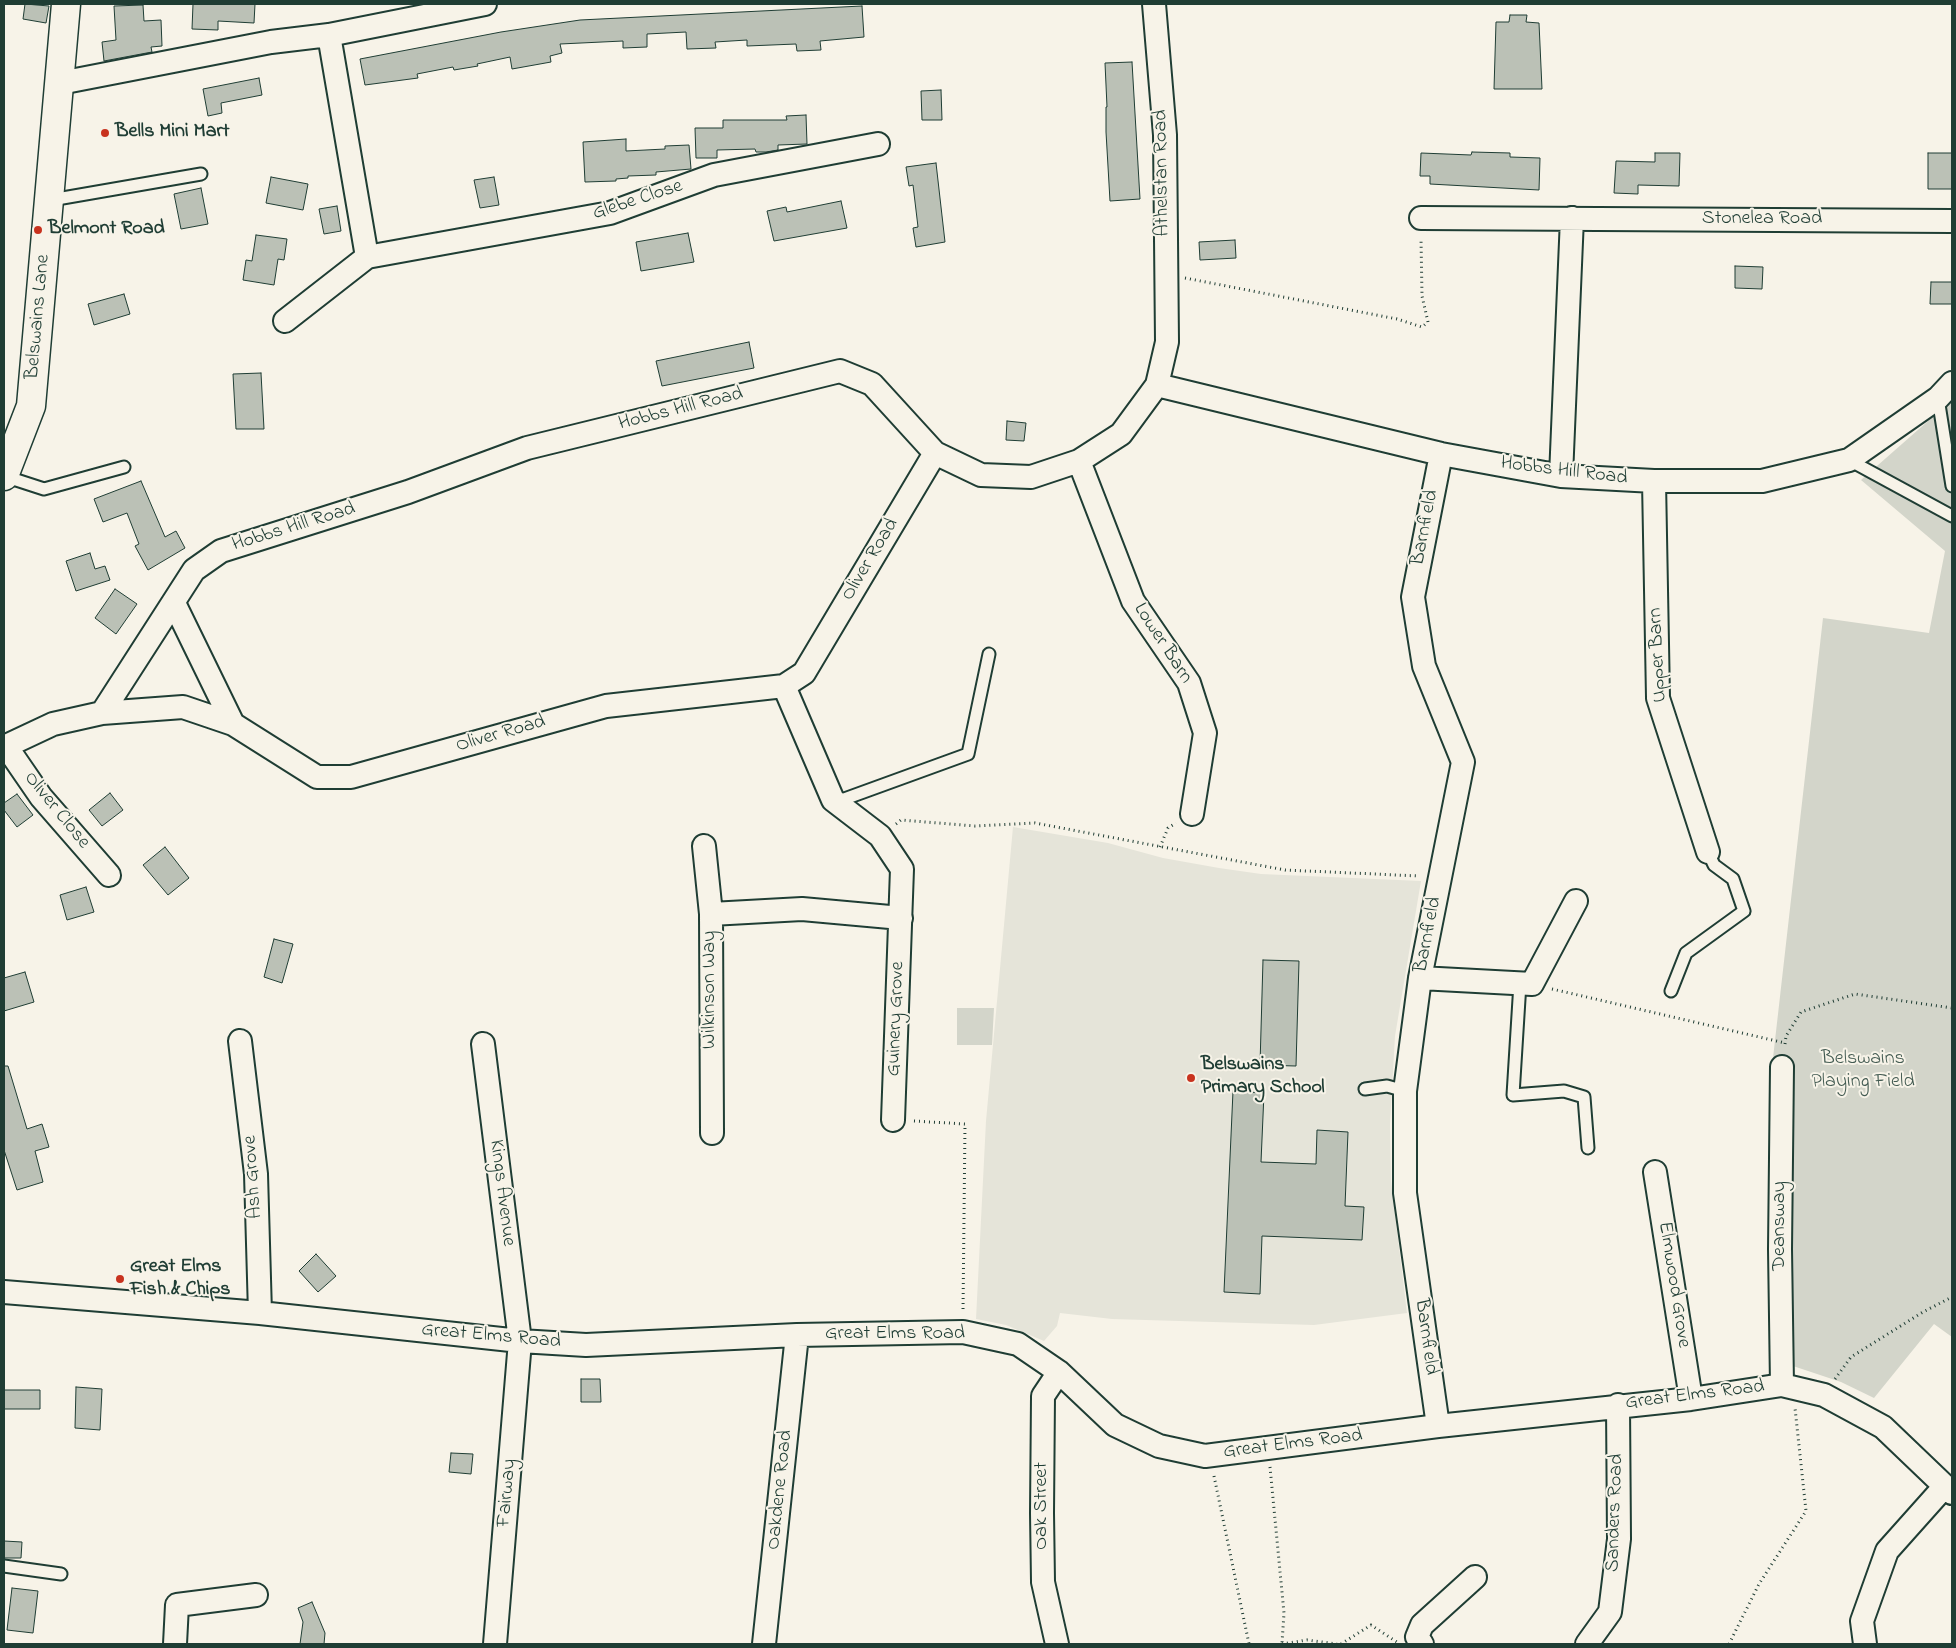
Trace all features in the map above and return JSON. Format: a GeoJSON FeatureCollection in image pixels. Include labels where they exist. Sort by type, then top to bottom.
{"type":"FeatureCollection","features":[{"type":"Feature","properties":{"kind":"street","name":"Belswains Lane"},"geometry":{"type":"LineString","coordinates":[[4,476],[31,406],[51,200],[66,4]]}},
{"type":"Feature","properties":{"kind":"street"},"geometry":{"type":"LineString","coordinates":[[60,83],[271,42],[328,35],[485,4]]}},
{"type":"Feature","properties":{"kind":"street","name":"Athelstan Road"},"geometry":{"type":"LineString","coordinates":[[1154,4],[1165,135],[1167,342]]}},
{"type":"Feature","properties":{"kind":"street"},"geometry":{"type":"LineString","coordinates":[[328,35],[367,257]]}},
{"type":"Feature","properties":{"kind":"street","name":"Glebe Close"},"geometry":{"type":"LineString","coordinates":[[284,321],[367,257],[610,213],[714,175],[878,144]]}},
{"type":"Feature","properties":{"kind":"street","name":"Stonelea Road"},"geometry":{"type":"LineString","coordinates":[[1420,218],[1952,221]]}},
{"type":"Feature","properties":{"kind":"street"},"geometry":{"type":"LineString","coordinates":[[1561,476],[1572,218]]}},
{"type":"Feature","properties":{"kind":"street","name":"Hobbs Hill Road"},"geometry":{"type":"LineString","coordinates":[[174,603],[194,570],[221,551],[408,492],[527,448],[840,371],[872,384],[934,453],[981,476],[1031,477],[1079,461],[1120,434],[1157,386],[1167,342]]}},
{"type":"Feature","properties":{"kind":"street","name":"Hobbs Hill Road"},"geometry":{"type":"LineString","coordinates":[[1157,386],[1441,454],[1561,476],[1654,481],[1762,481],[1849,460],[1945,390]]}},
{"type":"Feature","properties":{"kind":"street","name":"Oliver Road"},"geometry":{"type":"LineString","coordinates":[[5,746],[53,724],[102,713],[183,707],[233,724],[317,776],[351,777],[606,706],[784,686],[804,673],[934,453]]}},
{"type":"Feature","properties":{"kind":"street","name":"Barnfield"},"geometry":{"type":"LineString","coordinates":[[1438,1426],[1405,1193],[1405,1091],[1420,978],[1463,762],[1424,666],[1413,597],[1441,454]]}},
{"type":"Feature","properties":{"kind":"street","name":"Lower Barn"},"geometry":{"type":"LineString","coordinates":[[1079,461],[1133,601],[1189,683],[1203,724],[1205,733],[1192,814]]}},
{"type":"Feature","properties":{"kind":"street","name":"Upper Barn"},"geometry":{"type":"LineString","coordinates":[[1654,481],[1658,698],[1708,852]]}},
{"type":"Feature","properties":{"kind":"street"},"geometry":{"type":"LineString","coordinates":[[102,713],[174,603]]}},
{"type":"Feature","properties":{"kind":"street"},"geometry":{"type":"LineString","coordinates":[[174,603],[233,724]]}},
{"type":"Feature","properties":{"kind":"street"},"geometry":{"type":"LineString","coordinates":[[784,686],[836,802],[880,836]]}},
{"type":"Feature","properties":{"kind":"street","name":"Oliver Close"},"geometry":{"type":"LineString","coordinates":[[5,746],[46,793],[109,875]]}},
{"type":"Feature","properties":{"kind":"street","name":"Guinery Grove"},"geometry":{"type":"LineString","coordinates":[[880,836],[902,868],[893,1120]]}},
{"type":"Feature","properties":{"kind":"street","name":"Wilkinson Way"},"geometry":{"type":"LineString","coordinates":[[704,846],[711,914],[712,1133]]}},
{"type":"Feature","properties":{"kind":"street"},"geometry":{"type":"LineString","coordinates":[[1420,978],[1526,984],[1576,901]]}},
{"type":"Feature","properties":{"kind":"street"},"geometry":{"type":"LineString","coordinates":[[711,914],[802,909],[901,918]]}},
{"type":"Feature","properties":{"kind":"street","name":"Ash Grove"},"geometry":{"type":"LineString","coordinates":[[240,1041],[256,1174],[260,1313]]}},
{"type":"Feature","properties":{"kind":"street","name":"Kings Avenue"},"geometry":{"type":"LineString","coordinates":[[483,1044],[520,1341]]}},
{"type":"Feature","properties":{"kind":"street","name":"Deansway"},"geometry":{"type":"LineString","coordinates":[[1782,1068],[1787,1386]]}},
{"type":"Feature","properties":{"kind":"street","name":"Elmwood Grove"},"geometry":{"type":"LineString","coordinates":[[1655,1172],[1691,1399]]}},
{"type":"Feature","properties":{"kind":"street","name":"Great Elms Road"},"geometry":{"type":"LineString","coordinates":[[4,1292],[260,1313],[520,1341],[586,1345],[797,1335],[963,1332],[1018,1344],[1059,1372],[1115,1424],[1159,1446],[1210,1456],[1438,1426],[1618,1405],[1691,1399],[1787,1386],[1824,1395],[1883,1427],[1949,1490]]}},
{"type":"Feature","properties":{"kind":"street","name":"Oakdene Road"},"geometry":{"type":"LineString","coordinates":[[764,1644],[797,1335]]}},
{"type":"Feature","properties":{"kind":"street","name":"Fairway"},"geometry":{"type":"LineString","coordinates":[[495,1644],[520,1341]]}},
{"type":"Feature","properties":{"kind":"street","name":"Oak Street"},"geometry":{"type":"LineString","coordinates":[[1056,1644],[1043,1582],[1043,1396],[1059,1372]]}},
{"type":"Feature","properties":{"kind":"street","name":"Sanders Road"},"geometry":{"type":"LineString","coordinates":[[1587,1644],[1610,1612],[1619,1539],[1618,1405]]}},
{"type":"Feature","properties":{"kind":"street"},"geometry":{"type":"LineString","coordinates":[[1865,1644],[1862,1621],[1887,1551],[1949,1490]]}},
{"type":"Feature","properties":{"kind":"street"},"geometry":{"type":"LineString","coordinates":[[1419,1641],[1422,1624],[1475,1577]]}},
{"type":"Feature","properties":{"kind":"street"},"geometry":{"type":"LineString","coordinates":[[175,1644],[177,1605],[256,1595]]}},
{"type":"Feature","properties":{"kind":"lane"},"geometry":{"type":"LineString","coordinates":[[51,200],[201,174]]}},
{"type":"Feature","properties":{"kind":"lane"},"geometry":{"type":"LineString","coordinates":[[1945,390],[1952,486]]}},
{"type":"Feature","properties":{"kind":"lane"},"geometry":{"type":"LineString","coordinates":[[1849,460],[1952,516]]}},
{"type":"Feature","properties":{"kind":"lane"},"geometry":{"type":"LineString","coordinates":[[4,476],[44,489],[124,467]]}},
{"type":"Feature","properties":{"kind":"lane"},"geometry":{"type":"LineString","coordinates":[[836,802],[968,754],[989,654]]}},
{"type":"Feature","properties":{"kind":"lane"},"geometry":{"type":"LineString","coordinates":[[1671,991],[1686,953],[1744,911],[1733,879],[1714,865],[1708,852]]}},
{"type":"Feature","properties":{"kind":"lane"},"geometry":{"type":"LineString","coordinates":[[1526,984],[1513,1096],[1564,1091],[1584,1097],[1588,1148]]}},
{"type":"Feature","properties":{"kind":"lane"},"geometry":{"type":"LineString","coordinates":[[1365,1089],[1387,1086],[1405,1091]]}},
{"type":"Feature","properties":{"kind":"lane"},"geometry":{"type":"LineString","coordinates":[[4,1566],[61,1574]]}},
{"type":"Feature","properties":{"kind":"path"},"geometry":{"type":"LineString","coordinates":[[1165,274],[1397,319],[1422,327],[1428,322],[1422,296],[1420,218]]}},
{"type":"Feature","properties":{"kind":"path"},"geometry":{"type":"LineString","coordinates":[[1160,847],[1168,828],[1192,814]]}},
{"type":"Feature","properties":{"kind":"path"},"geometry":{"type":"LineString","coordinates":[[880,836],[901,820],[975,826],[1036,823],[1285,870],[1440,877]]}},
{"type":"Feature","properties":{"kind":"path"},"geometry":{"type":"LineString","coordinates":[[1526,984],[1785,1043]]}},
{"type":"Feature","properties":{"kind":"path"},"geometry":{"type":"LineString","coordinates":[[1782,1068],[1786,1036],[1801,1012],[1855,994],[1952,1008]]}},
{"type":"Feature","properties":{"kind":"path"},"geometry":{"type":"LineString","coordinates":[[893,1120],[965,1124],[963,1332]]}},
{"type":"Feature","properties":{"kind":"path"},"geometry":{"type":"LineString","coordinates":[[1824,1395],[1851,1357],[1952,1297]]}},
{"type":"Feature","properties":{"kind":"path"},"geometry":{"type":"LineString","coordinates":[[1729,1644],[1759,1584],[1806,1511],[1787,1386]]}},
{"type":"Feature","properties":{"kind":"path"},"geometry":{"type":"LineString","coordinates":[[1268,1448],[1284,1613],[1282,1644],[1307,1640],[1337,1644]]}},
{"type":"Feature","properties":{"kind":"path"},"geometry":{"type":"LineString","coordinates":[[1210,1456],[1249,1644]]}},
{"type":"Feature","properties":{"kind":"path"},"geometry":{"type":"LineString","coordinates":[[1341,1644],[1371,1625],[1396,1642],[1419,1641]]}},
{"type":"Feature","properties":{"kind":"shaded area","name":"Belswains Primary School"},"geometry":{"type":"Polygon","coordinates":[[[1013,827],[1108,843],[1163,858],[1261,874],[1421,881],[1395,1036],[1390,1124],[1391,1181],[1407,1313],[1314,1325],[1112,1319],[1060,1313],[1057,1326],[1044,1341],[1006,1325],[976,1319],[986,1121],[1013,827]]]}},
{"type":"Feature","properties":{"kind":"green space","name":"Belswains Playing Field"},"geometry":{"type":"Polygon","coordinates":[[[1952,400],[1952,1337],[1934,1324],[1874,1398],[1841,1382],[1790,1365],[1773,1058],[1823,618],[1929,633],[1945,551],[1861,480],[1952,400]]]}},
{"type":"Feature","properties":{"kind":"green space"},"geometry":{"type":"Polygon","coordinates":[[[957,1008],[994,1008],[992,1045],[957,1045],[957,1008]]]}},
{"type":"Feature","properties":{"kind":"building"},"geometry":{"type":"Polygon","coordinates":[[[25,4],[49,6],[46,23],[23,19],[25,4]]]}},
{"type":"Feature","properties":{"kind":"building"},"geometry":{"type":"Polygon","coordinates":[[[193,4],[255,4],[254,23],[218,21],[218,30],[192,29],[193,4]]]}},
{"type":"Feature","properties":{"kind":"building"},"geometry":{"type":"Polygon","coordinates":[[[143,5],[144,21],[161,20],[162,46],[151,47],[152,52],[104,61],[102,42],[116,40],[114,6],[143,5]]]}},
{"type":"Feature","properties":{"kind":"building"},"geometry":{"type":"Polygon","coordinates":[[[862,6],[864,37],[820,41],[821,50],[797,51],[796,44],[747,46],[747,40],[715,42],[716,48],[687,49],[686,32],[647,34],[647,47],[623,48],[623,41],[560,44],[562,53],[550,56],[551,62],[512,69],[510,57],[477,64],[478,66],[454,70],[453,67],[417,74],[418,78],[365,85],[360,59],[501,32],[580,20],[862,6]]]}},
{"type":"Feature","properties":{"kind":"building"},"geometry":{"type":"Polygon","coordinates":[[[1510,15],[1527,15],[1526,22],[1539,23],[1542,89],[1494,89],[1496,22],[1509,22],[1510,15]]]}},
{"type":"Feature","properties":{"kind":"building"},"geometry":{"type":"Polygon","coordinates":[[[1132,62],[1140,199],[1110,201],[1105,63],[1132,62]]]}},
{"type":"Feature","properties":{"kind":"building"},"geometry":{"type":"Polygon","coordinates":[[[259,78],[262,95],[221,103],[222,113],[208,116],[203,89],[259,78]]]}},
{"type":"Feature","properties":{"kind":"building"},"geometry":{"type":"Polygon","coordinates":[[[941,90],[942,120],[922,120],[921,91],[941,90]]]}},
{"type":"Feature","properties":{"kind":"building"},"geometry":{"type":"Polygon","coordinates":[[[806,115],[807,144],[778,145],[778,150],[766,152],[756,152],[755,149],[717,150],[717,158],[696,158],[695,128],[723,128],[723,120],[787,120],[786,116],[806,115]]]}},
{"type":"Feature","properties":{"kind":"building"},"geometry":{"type":"Polygon","coordinates":[[[626,139],[626,151],[665,149],[665,146],[689,145],[691,169],[656,172],[656,175],[628,176],[628,178],[616,179],[616,181],[585,182],[583,142],[626,139]]]}},
{"type":"Feature","properties":{"kind":"building"},"geometry":{"type":"Polygon","coordinates":[[[1472,152],[1510,153],[1510,157],[1540,158],[1539,190],[1430,184],[1430,176],[1420,176],[1421,153],[1471,155],[1472,152]]]}},
{"type":"Feature","properties":{"kind":"building"},"geometry":{"type":"Polygon","coordinates":[[[1655,153],[1680,153],[1679,186],[1638,185],[1638,194],[1614,193],[1616,161],[1655,162],[1655,153]]]}},
{"type":"Feature","properties":{"kind":"building"},"geometry":{"type":"Polygon","coordinates":[[[1928,153],[1952,153],[1952,189],[1928,189],[1928,153]]]}},
{"type":"Feature","properties":{"kind":"building"},"geometry":{"type":"Polygon","coordinates":[[[936,163],[945,242],[916,247],[913,228],[918,227],[913,185],[909,186],[906,167],[936,163]]]}},
{"type":"Feature","properties":{"kind":"building"},"geometry":{"type":"Polygon","coordinates":[[[271,177],[308,184],[303,210],[266,203],[271,177]]]}},
{"type":"Feature","properties":{"kind":"building"},"geometry":{"type":"Polygon","coordinates":[[[494,177],[499,205],[480,208],[474,180],[494,177]]]}},
{"type":"Feature","properties":{"kind":"building"},"geometry":{"type":"Polygon","coordinates":[[[201,188],[208,224],[181,229],[174,194],[201,188]]]}},
{"type":"Feature","properties":{"kind":"building"},"geometry":{"type":"Polygon","coordinates":[[[841,201],[847,228],[774,241],[767,211],[786,207],[787,212],[841,201]]]}},
{"type":"Feature","properties":{"kind":"building"},"geometry":{"type":"Polygon","coordinates":[[[337,206],[341,231],[324,234],[319,209],[337,206]]]}},
{"type":"Feature","properties":{"kind":"building"},"geometry":{"type":"Polygon","coordinates":[[[688,233],[694,262],[641,271],[636,242],[688,233]]]}},
{"type":"Feature","properties":{"kind":"building"},"geometry":{"type":"Polygon","coordinates":[[[256,235],[287,239],[284,260],[278,259],[274,285],[243,280],[246,260],[252,261],[256,235]]]}},
{"type":"Feature","properties":{"kind":"building"},"geometry":{"type":"Polygon","coordinates":[[[1235,240],[1236,258],[1200,260],[1199,242],[1235,240]]]}},
{"type":"Feature","properties":{"kind":"building"},"geometry":{"type":"Polygon","coordinates":[[[1735,266],[1763,267],[1762,289],[1735,288],[1735,266]]]}},
{"type":"Feature","properties":{"kind":"building"},"geometry":{"type":"Polygon","coordinates":[[[1931,282],[1952,282],[1952,304],[1930,304],[1931,282]]]}},
{"type":"Feature","properties":{"kind":"building"},"geometry":{"type":"Polygon","coordinates":[[[124,294],[130,314],[94,325],[88,304],[124,294]]]}},
{"type":"Feature","properties":{"kind":"building"},"geometry":{"type":"Polygon","coordinates":[[[749,342],[754,368],[662,386],[656,361],[749,342]]]}},
{"type":"Feature","properties":{"kind":"building"},"geometry":{"type":"Polygon","coordinates":[[[261,373],[264,429],[236,429],[233,374],[261,373]]]}},
{"type":"Feature","properties":{"kind":"building"},"geometry":{"type":"Polygon","coordinates":[[[1007,421],[1026,423],[1024,441],[1006,440],[1007,421]]]}},
{"type":"Feature","properties":{"kind":"building"},"geometry":{"type":"Polygon","coordinates":[[[141,481],[165,537],[176,531],[185,548],[148,570],[135,546],[139,544],[127,513],[103,522],[94,499],[141,481]]]}},
{"type":"Feature","properties":{"kind":"building"},"geometry":{"type":"Polygon","coordinates":[[[90,553],[95,569],[105,566],[110,580],[76,591],[66,561],[90,553]]]}},
{"type":"Feature","properties":{"kind":"building"},"geometry":{"type":"Polygon","coordinates":[[[115,589],[137,604],[116,634],[95,618],[115,589]]]}},
{"type":"Feature","properties":{"kind":"building"},"geometry":{"type":"Polygon","coordinates":[[[110,793],[123,810],[102,826],[89,810],[110,793]]]}},
{"type":"Feature","properties":{"kind":"building"},"geometry":{"type":"Polygon","coordinates":[[[17,794],[33,815],[17,827],[4,810],[4,803],[17,794]]]}},
{"type":"Feature","properties":{"kind":"building"},"geometry":{"type":"Polygon","coordinates":[[[165,847],[189,878],[168,895],[143,865],[165,847]]]}},
{"type":"Feature","properties":{"kind":"building"},"geometry":{"type":"Polygon","coordinates":[[[86,887],[94,912],[67,920],[60,895],[86,887]]]}},
{"type":"Feature","properties":{"kind":"building"},"geometry":{"type":"Polygon","coordinates":[[[274,939],[293,944],[282,983],[264,977],[274,939]]]}},
{"type":"Feature","properties":{"kind":"building"},"geometry":{"type":"Polygon","coordinates":[[[1263,960],[1299,961],[1296,1066],[1260,1065],[1263,960]]]}},
{"type":"Feature","properties":{"kind":"building"},"geometry":{"type":"Polygon","coordinates":[[[25,972],[34,1002],[4,1011],[4,978],[25,972]]]}},
{"type":"Feature","properties":{"kind":"building"},"geometry":{"type":"Polygon","coordinates":[[[4,1066],[8,1066],[27,1129],[42,1124],[49,1147],[35,1151],[43,1182],[17,1190],[4,1150],[4,1066]]]}},
{"type":"Feature","properties":{"kind":"building"},"geometry":{"type":"Polygon","coordinates":[[[1233,1091],[1264,1093],[1261,1162],[1316,1164],[1317,1130],[1348,1132],[1345,1206],[1364,1207],[1362,1240],[1262,1236],[1260,1294],[1224,1292],[1233,1091]]]}},
{"type":"Feature","properties":{"kind":"building"},"geometry":{"type":"Polygon","coordinates":[[[316,1254],[336,1276],[318,1292],[299,1271],[316,1254]]]}},
{"type":"Feature","properties":{"kind":"building"},"geometry":{"type":"Polygon","coordinates":[[[581,1379],[600,1379],[601,1402],[581,1402],[581,1379]]]}},
{"type":"Feature","properties":{"kind":"building"},"geometry":{"type":"Polygon","coordinates":[[[76,1387],[102,1389],[100,1430],[75,1428],[76,1387]]]}},
{"type":"Feature","properties":{"kind":"building"},"geometry":{"type":"Polygon","coordinates":[[[4,1390],[40,1390],[40,1409],[4,1409],[4,1390]]]}},
{"type":"Feature","properties":{"kind":"building"},"geometry":{"type":"Polygon","coordinates":[[[451,1453],[473,1454],[471,1474],[449,1472],[451,1453]]]}},
{"type":"Feature","properties":{"kind":"building"},"geometry":{"type":"Polygon","coordinates":[[[4,1541],[22,1542],[21,1558],[4,1558],[4,1541]]]}},
{"type":"Feature","properties":{"kind":"building"},"geometry":{"type":"Polygon","coordinates":[[[12,1588],[38,1591],[33,1633],[7,1630],[12,1588]]]}},
{"type":"Feature","properties":{"kind":"building"},"geometry":{"type":"Polygon","coordinates":[[[312,1602],[325,1633],[324,1644],[300,1644],[303,1622],[298,1608],[312,1602]]]}},
{"type":"Feature","properties":{"kind":"place","name":"Bells Mini Mart"},"geometry":{"type":"Point","coordinates":[105,133]}},
{"type":"Feature","properties":{"kind":"place","name":"Belmont Road"},"geometry":{"type":"Point","coordinates":[38,230]}},
{"type":"Feature","properties":{"kind":"place","name":"Belswains Primary School"},"geometry":{"type":"Point","coordinates":[1191,1078]}},
{"type":"Feature","properties":{"kind":"place","name":"Great Elms Fish & Chips"},"geometry":{"type":"Point","coordinates":[120,1279]}}]}
